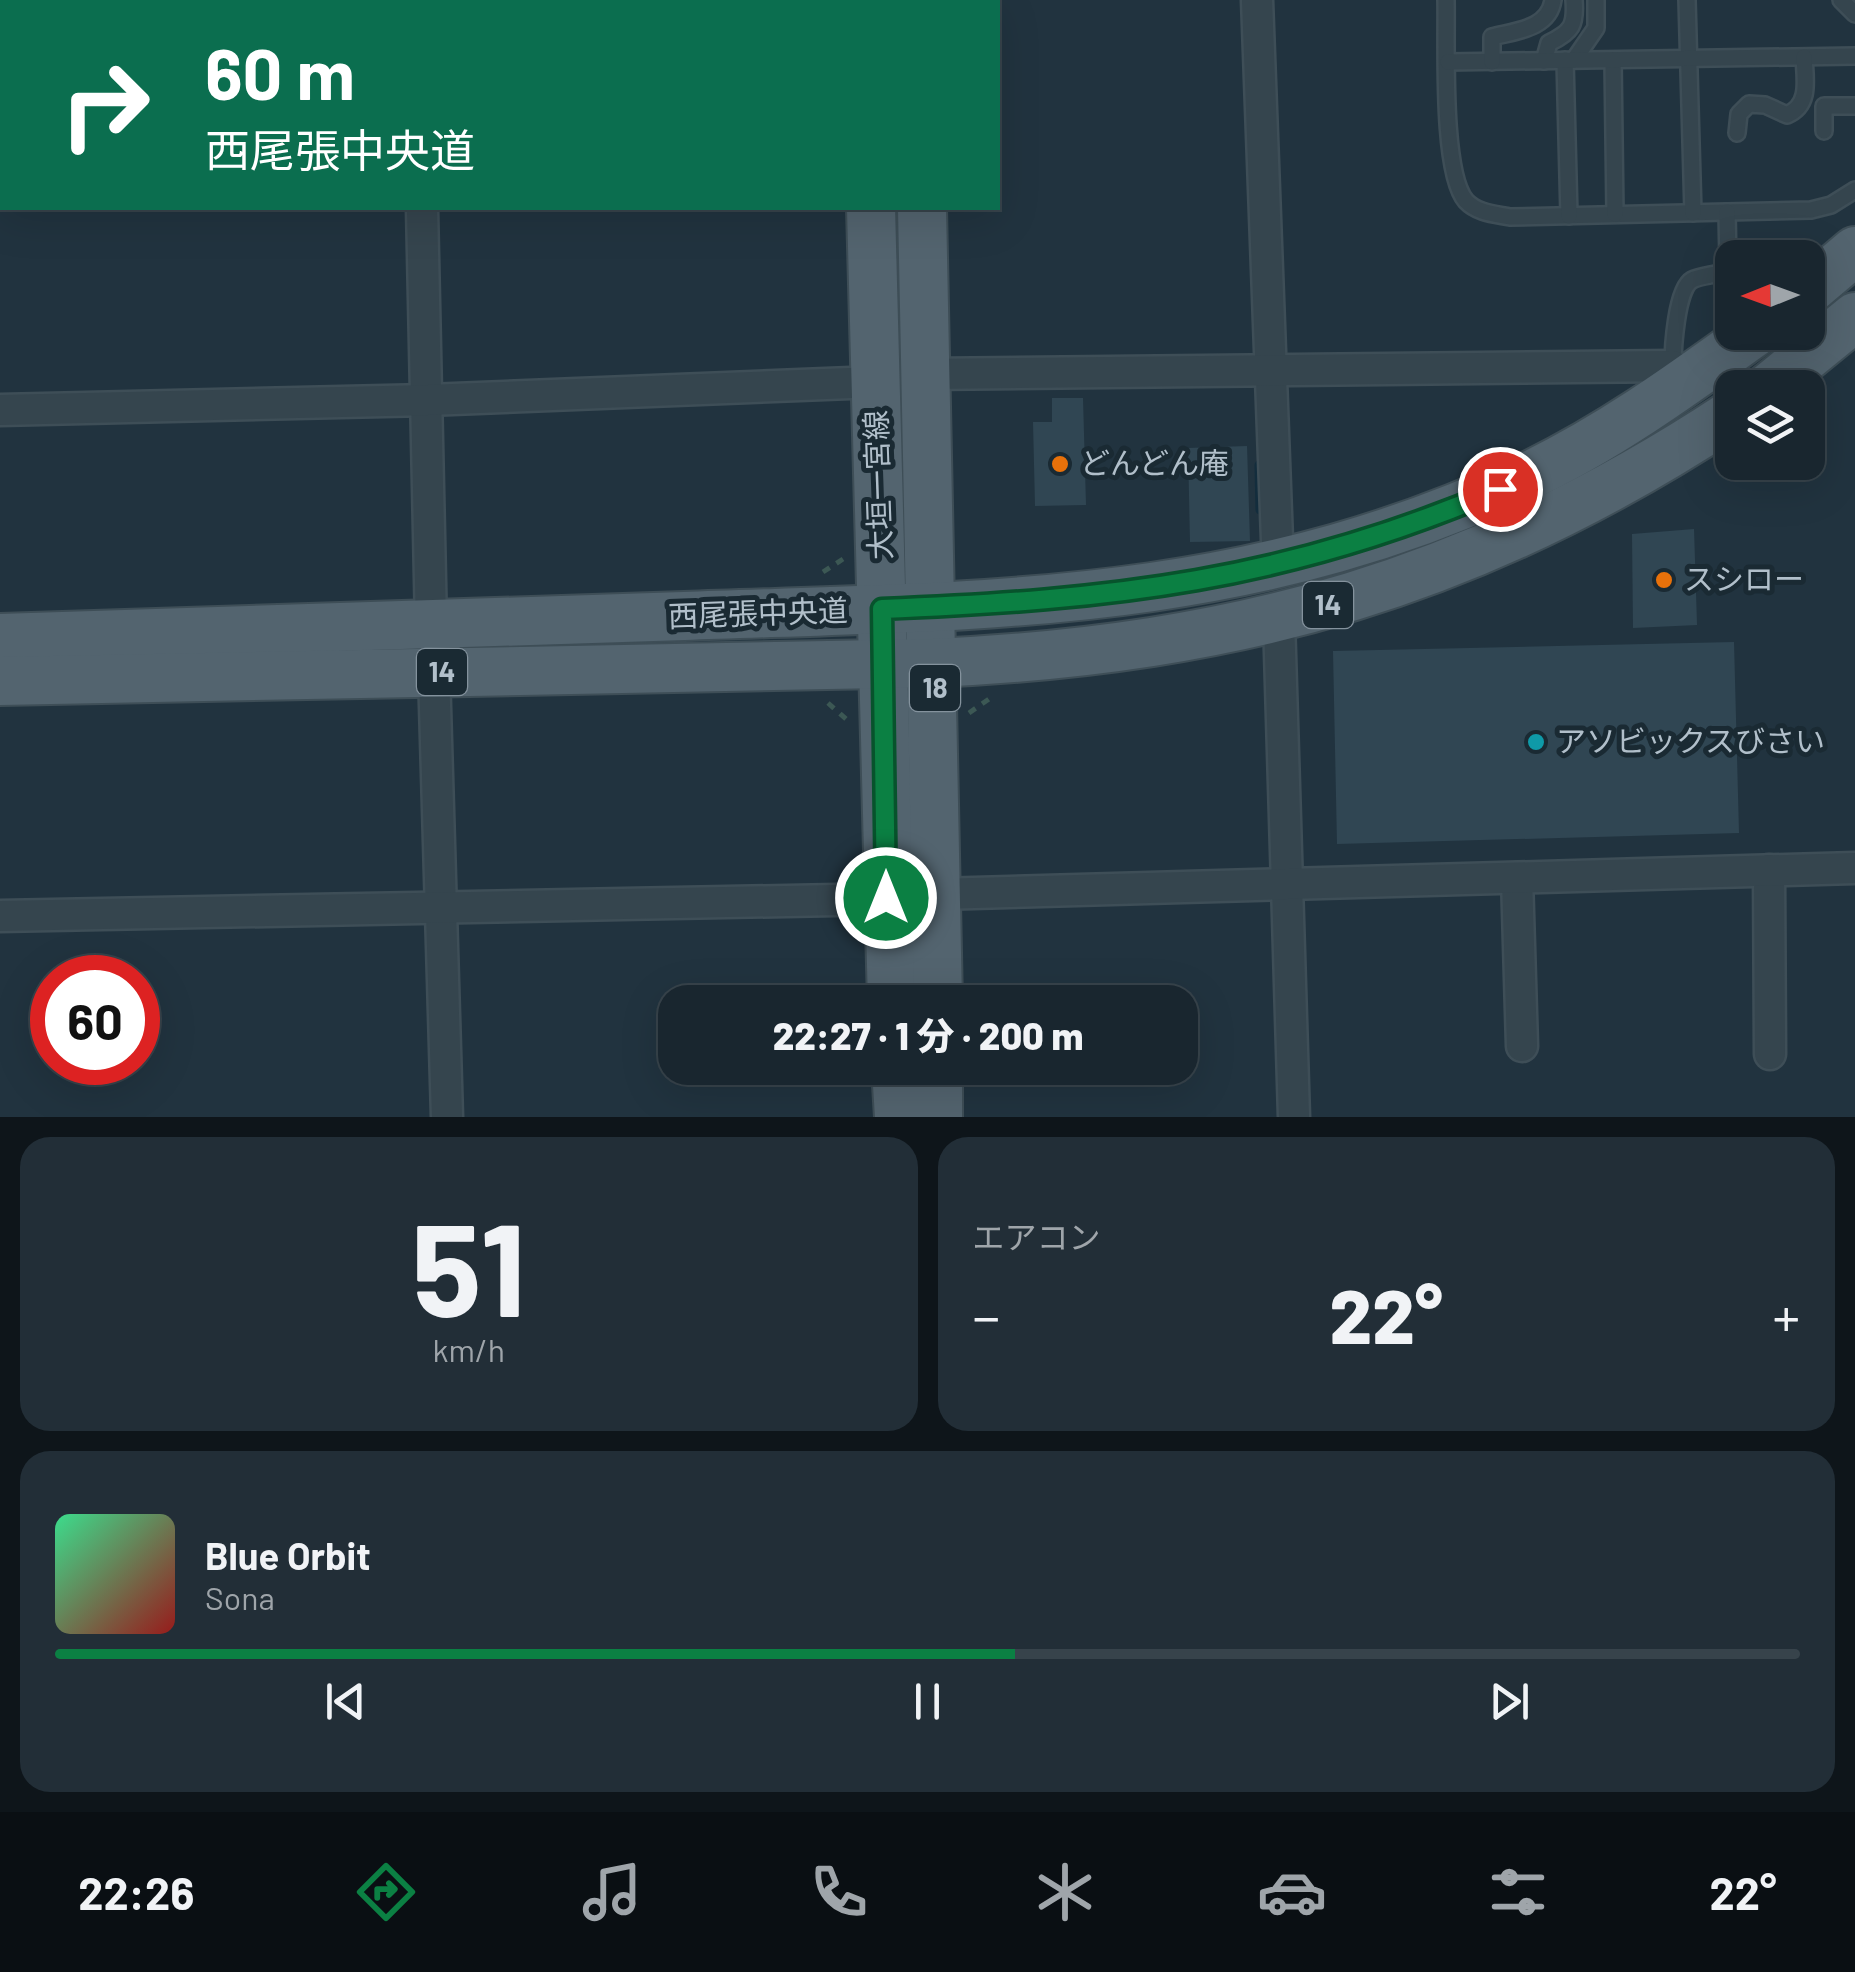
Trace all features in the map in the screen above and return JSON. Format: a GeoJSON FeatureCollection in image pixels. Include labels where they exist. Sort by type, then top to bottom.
{"type":"FeatureCollection","features":[{"type":"Feature","properties":{"kind":"main road","name":"大垣一宮線"},"geometry":{"type":"LineString","coordinates":[[871,210],[891,985]]}},
{"type":"Feature","properties":{"kind":"main road","name":"大垣一宮線"},"geometry":{"type":"LineString","coordinates":[[922,210],[938,985]]}},
{"type":"Feature","properties":{"kind":"main road"},"geometry":{"type":"LineString","coordinates":[[1825,277],[1855,251]]}},
{"type":"Feature","properties":{"kind":"main road"},"geometry":{"type":"LineString","coordinates":[[1802,370],[1833,354],[1855,317]]}},
{"type":"Feature","properties":{"kind":"main road","name":"西尾張中央道"},"geometry":{"type":"LineString","coordinates":[[0,681],[433,649],[882,609],[1067,600],[1278,566],[1448,511],[1525,478],[1593,442],[1679,375],[1723,350]]}},
{"type":"Feature","properties":{"kind":"main road","name":"西尾張中央道"},"geometry":{"type":"LineString","coordinates":[[0,638],[884,665],[1098,652],[1279,620],[1385,588],[1540,525],[1610,490],[1715,425]]}},
{"type":"Feature","properties":{"kind":"main road"},"geometry":{"type":"LineString","coordinates":[[897,1085],[898,1117]]}},
{"type":"Feature","properties":{"kind":"main road"},"geometry":{"type":"LineString","coordinates":[[938,1085],[938,1117]]}},
{"type":"Feature","properties":{"kind":"street"},"geometry":{"type":"LineString","coordinates":[[1258,0],[1268,368],[1278,566]]}},
{"type":"Feature","properties":{"kind":"street"},"geometry":{"type":"LineString","coordinates":[[422,210],[447,1117]]}},
{"type":"Feature","properties":{"kind":"street"},"geometry":{"type":"LineString","coordinates":[[926,374],[1268,368],[1679,375]]}},
{"type":"Feature","properties":{"kind":"street"},"geometry":{"type":"LineString","coordinates":[[0,410],[428,400],[876,382]]}},
{"type":"Feature","properties":{"kind":"street"},"geometry":{"type":"LineString","coordinates":[[1279,620],[1294,1117]]}},
{"type":"Feature","properties":{"kind":"street"},"geometry":{"type":"LineString","coordinates":[[938,894],[1855,868]]}},
{"type":"Feature","properties":{"kind":"street"},"geometry":{"type":"LineString","coordinates":[[1769,870],[1770,1054]]}},
{"type":"Feature","properties":{"kind":"street"},"geometry":{"type":"LineString","coordinates":[[1517,878],[1522,1046]]}},
{"type":"Feature","properties":{"kind":"street"},"geometry":{"type":"LineString","coordinates":[[0,916],[441,904],[886,898]]}},
{"type":"Feature","properties":{"kind":"lane"},"geometry":{"type":"LineString","coordinates":[[1446,0],[1451,158],[1468,204],[1510,217],[1811,210],[1831,205],[1855,190]]}},
{"type":"Feature","properties":{"kind":"lane"},"geometry":{"type":"LineString","coordinates":[[1492,62],[1492,37],[1542,21],[1552,11],[1554,0]]}},
{"type":"Feature","properties":{"kind":"lane"},"geometry":{"type":"LineString","coordinates":[[1544,61],[1549,43],[1567,34],[1576,23],[1574,0]]}},
{"type":"Feature","properties":{"kind":"lane"},"geometry":{"type":"LineString","coordinates":[[1570,216],[1570,60],[1596,28],[1596,0]]}},
{"type":"Feature","properties":{"kind":"lane"},"geometry":{"type":"LineString","coordinates":[[1687,0],[1693,213]]}},
{"type":"Feature","properties":{"kind":"lane"},"geometry":{"type":"LineString","coordinates":[[1841,0],[1855,14]]}},
{"type":"Feature","properties":{"kind":"lane"},"geometry":{"type":"LineString","coordinates":[[1737,132],[1739,114],[1748,104],[1765,105],[1787,115],[1799,108],[1804,100],[1804,56]]}},
{"type":"Feature","properties":{"kind":"lane"},"geometry":{"type":"LineString","coordinates":[[1448,62],[1855,56]]}},
{"type":"Feature","properties":{"kind":"lane"},"geometry":{"type":"LineString","coordinates":[[1613,60],[1614,214]]}},
{"type":"Feature","properties":{"kind":"lane"},"geometry":{"type":"LineString","coordinates":[[1824,130],[1824,106],[1855,106]]}},
{"type":"Feature","properties":{"kind":"lane"},"geometry":{"type":"LineString","coordinates":[[1679,375],[1673,338],[1686,287],[1692,280],[1723,272],[1728,262],[1727,212]]}},
{"type":"Feature","properties":{"kind":"path"},"geometry":{"type":"LineString","coordinates":[[810,579],[841,562],[846,550]]}},
{"type":"Feature","properties":{"kind":"path"},"geometry":{"type":"LineString","coordinates":[[963,717],[991,697]]}},
{"type":"Feature","properties":{"kind":"path"},"geometry":{"type":"LineString","coordinates":[[827,702],[854,725]]}},
{"type":"Feature","properties":{"kind":"building","name":"どんどん庵"},"geometry":{"type":"Polygon","coordinates":[[[1052,398],[1083,398],[1086,505],[1035,506],[1033,422],[1052,422],[1052,398]]]}},
{"type":"Feature","properties":{"kind":"building"},"geometry":{"type":"Polygon","coordinates":[[[1247,446],[1250,541],[1190,542],[1188,448],[1247,446]]]}},
{"type":"Feature","properties":{"kind":"building","name":"スシロー"},"geometry":{"type":"Polygon","coordinates":[[[1694,529],[1697,625],[1633,628],[1632,534],[1694,529]]]}},
{"type":"Feature","properties":{"kind":"building","name":"アソビックスびさい"},"geometry":{"type":"Polygon","coordinates":[[[1734,642],[1739,833],[1337,844],[1333,651],[1734,642]]]}},
{"type":"Feature","properties":{"kind":"waterway"},"geometry":{"type":"LineString","coordinates":[[1259,465],[1260,510]]}},
{"type":"Feature","properties":{"kind":"place","name":"どんどん庵"},"geometry":{"type":"Point","coordinates":[1060,464]}},
{"type":"Feature","properties":{"kind":"place","name":"スシロー"},"geometry":{"type":"Point","coordinates":[1664,580]}},
{"type":"Feature","properties":{"kind":"place","name":"アソビックスびさい"},"geometry":{"type":"Point","coordinates":[1536,742]}},
{"type":"Feature","properties":{"kind":"route"},"geometry":{"type":"LineString","coordinates":[[886,898],[882,609],[1050,602],[1212,580],[1278,566],[1366,540],[1500,489]]}}]}
